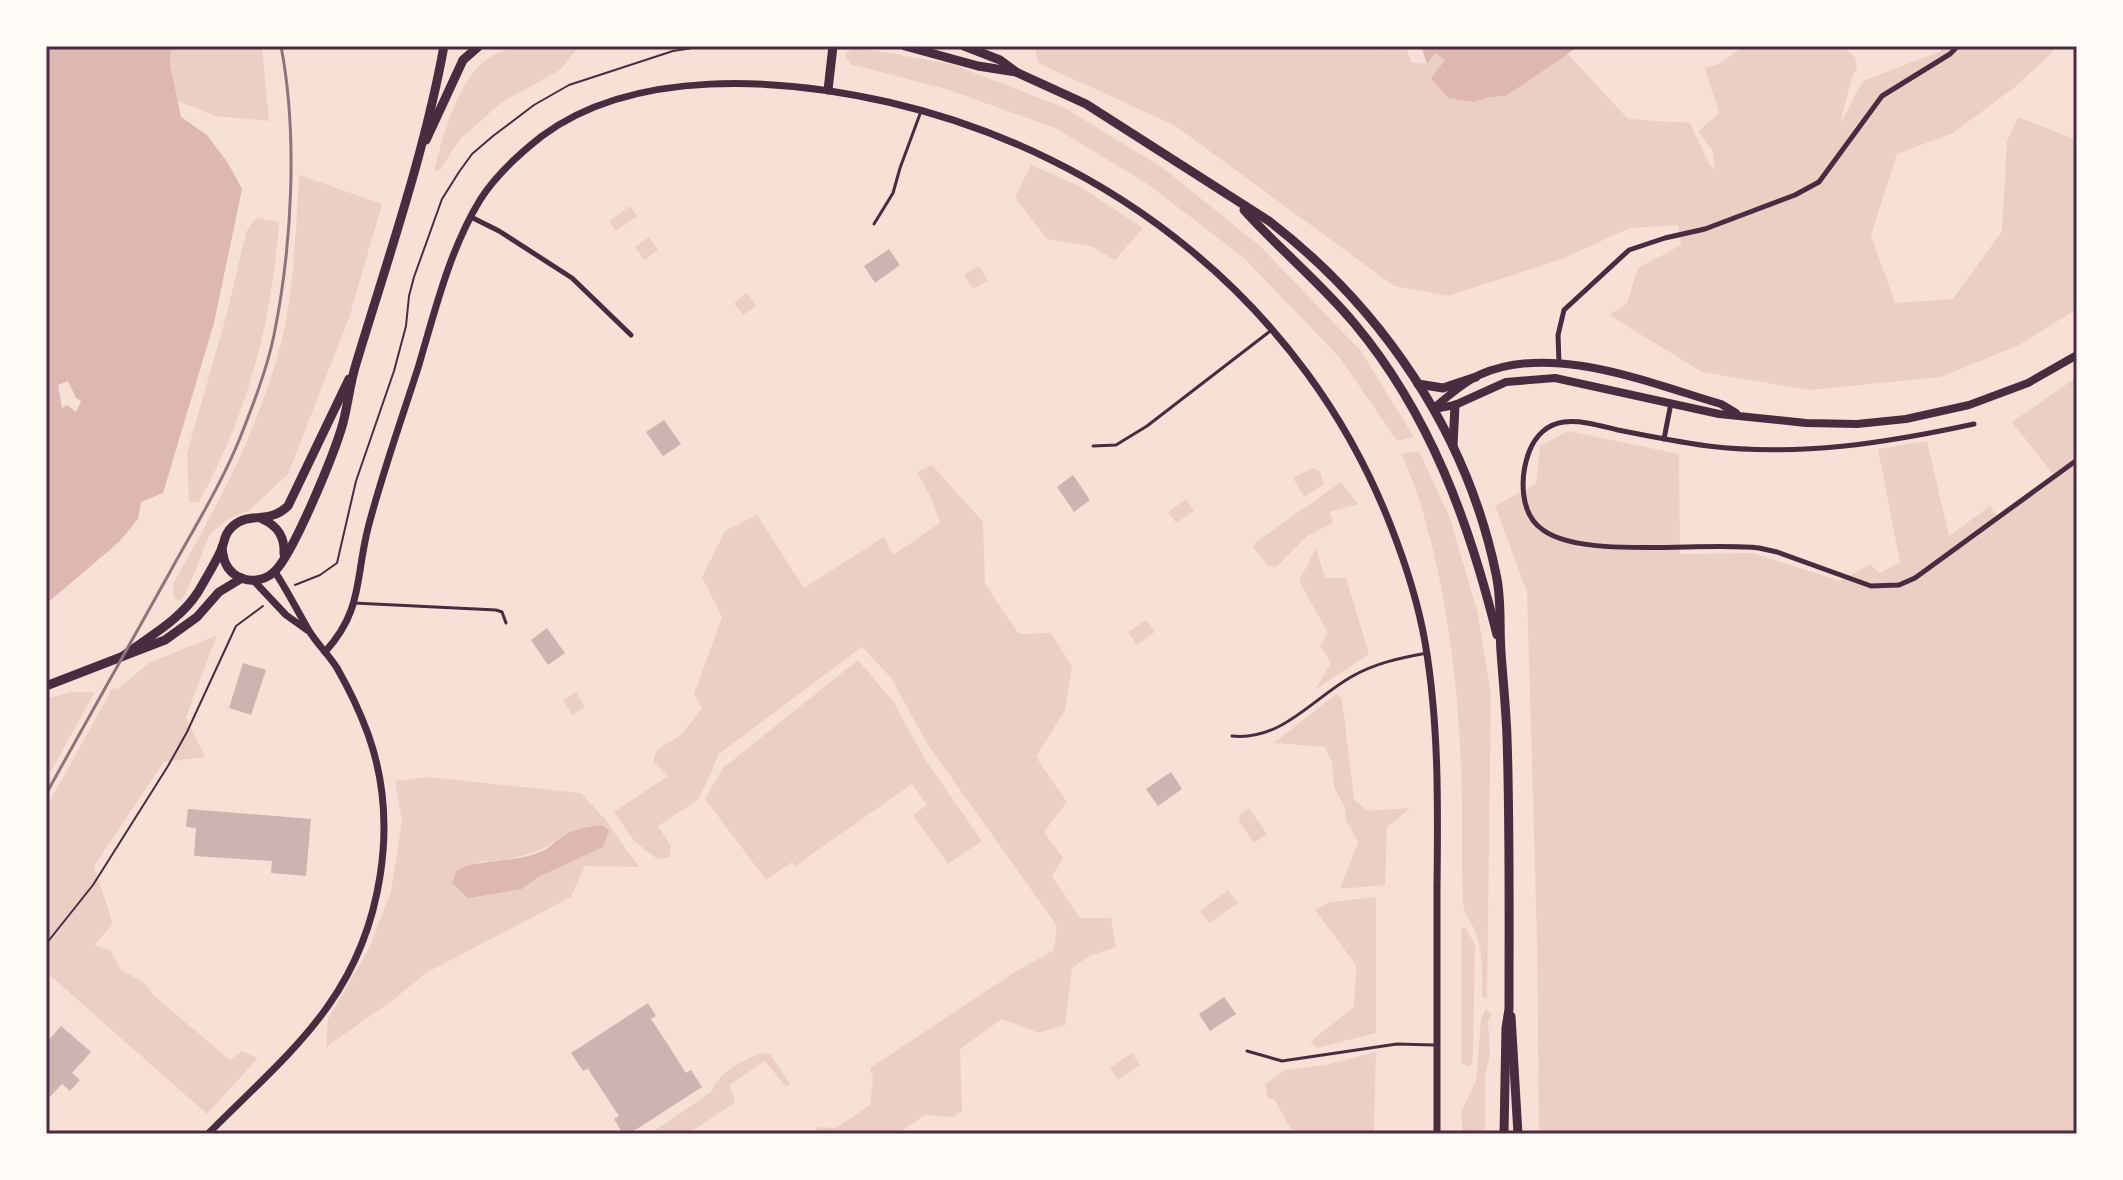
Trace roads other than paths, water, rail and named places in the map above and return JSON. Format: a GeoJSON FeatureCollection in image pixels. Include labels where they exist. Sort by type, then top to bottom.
{"type":"FeatureCollection","features":[{"type":"Feature","properties":{"kind":"highway"},"geometry":{"type":"LineString","coordinates":[[222,547],[227,566],[242,578],[253,580],[275,572],[296,537],[342,424],[355,367],[423,147],[444,46]]}},
{"type":"Feature","properties":{"kind":"highway"},"geometry":{"type":"LineString","coordinates":[[423,147],[463,60],[479,46]]}},
{"type":"Feature","properties":{"kind":"highway"},"geometry":{"type":"LineString","coordinates":[[828,90],[833,46]]}},
{"type":"Feature","properties":{"kind":"highway"},"geometry":{"type":"LineString","coordinates":[[905,46],[978,66],[1016,72]]}},
{"type":"Feature","properties":{"kind":"highway"},"geometry":{"type":"LineString","coordinates":[[964,46],[1000,60],[1016,72],[1086,104],[1294,240],[1340,283],[1377,325],[1434,409],[1453,446],[1482,523],[1501,599],[1507,736],[1509,1009],[1504,1134]]}},
{"type":"Feature","properties":{"kind":"highway"},"geometry":{"type":"LineString","coordinates":[[1236,201],[1356,325],[1419,418],[1467,526],[1501,652]]}},
{"type":"Feature","properties":{"kind":"highway"},"geometry":{"type":"LineString","coordinates":[[262,519],[281,512],[292,501],[355,367]]}},
{"type":"Feature","properties":{"kind":"highway"},"geometry":{"type":"LineString","coordinates":[[1418,384],[1443,388],[1476,377]]}},
{"type":"Feature","properties":{"kind":"highway"},"geometry":{"type":"LineString","coordinates":[[1453,446],[1455,405]]}},
{"type":"Feature","properties":{"kind":"highway"},"geometry":{"type":"LineString","coordinates":[[1419,418],[1434,409]]}},
{"type":"Feature","properties":{"kind":"highway"},"geometry":{"type":"LineString","coordinates":[[123,656],[181,613],[198,592],[226,534],[236,524],[249,518],[272,524],[284,543],[283,557]]}},
{"type":"Feature","properties":{"kind":"highway"},"geometry":{"type":"LineString","coordinates":[[46,686],[152,647],[176,634],[197,617],[219,592],[242,578]]}},
{"type":"Feature","properties":{"kind":"highway"},"geometry":{"type":"LineString","coordinates":[[1509,1009],[1513,1026],[1518,1134]]}},
{"type":"Feature","properties":{"kind":"main road"},"geometry":{"type":"LineString","coordinates":[[1434,409],[1455,405],[1506,382],[1529,378],[1559,379],[1719,414],[1819,424],[1857,424],[1906,419],[1969,405],[2028,383],[2077,355]]}},
{"type":"Feature","properties":{"kind":"main road"},"geometry":{"type":"LineString","coordinates":[[1559,363],[1559,379]]}},
{"type":"Feature","properties":{"kind":"main road"},"geometry":{"type":"LineString","coordinates":[[1434,409],[1476,377],[1516,365],[1559,363],[1610,371],[1721,404],[1741,415]]}},
{"type":"Feature","properties":{"kind":"main road"},"geometry":{"type":"LineString","coordinates":[[1671,403],[1675,391]]}},
{"type":"Feature","properties":{"kind":"street"},"geometry":{"type":"LineString","coordinates":[[1559,363],[1558,335],[1564,310],[1629,250],[1705,229],[1795,195],[1819,182],[1882,96],[1958,46]]}},
{"type":"Feature","properties":{"kind":"street"},"geometry":{"type":"LineString","coordinates":[[325,652],[348,623],[381,482],[447,275],[471,217],[494,181],[539,138],[575,116],[605,103],[655,91],[697,86],[787,85],[828,90],[922,110],[1009,141],[1058,163],[1136,209],[1210,266],[1308,371],[1355,446],[1382,504],[1420,617],[1433,698],[1437,800],[1437,1134]]}},
{"type":"Feature","properties":{"kind":"street"},"geometry":{"type":"LineString","coordinates":[[471,217],[572,278],[631,335]]}},
{"type":"Feature","properties":{"kind":"street"},"geometry":{"type":"LineString","coordinates":[[1664,439],[1671,403]]}},
{"type":"Feature","properties":{"kind":"street"},"geometry":{"type":"LineString","coordinates":[[1974,424],[1877,443],[1817,450],[1721,447],[1568,421],[1550,426],[1534,442],[1525,467],[1524,500],[1533,522],[1552,536],[1574,542],[1635,547],[1759,548],[1871,586],[1885,587],[1915,578],[2077,460]]}},
{"type":"Feature","properties":{"kind":"street"},"geometry":{"type":"LineString","coordinates":[[208,1134],[286,1055],[328,1007],[348,975],[365,937],[383,854],[383,820],[376,764],[357,709],[338,670],[309,632],[275,572]]}},
{"type":"Feature","properties":{"kind":"street"},"geometry":{"type":"LineString","coordinates":[[253,580],[286,615],[309,632]]}},
{"type":"Feature","properties":{"kind":"lane"},"geometry":{"type":"LineString","coordinates":[[874,224],[893,193],[922,110]]}},
{"type":"Feature","properties":{"kind":"lane"},"geometry":{"type":"LineString","coordinates":[[1093,446],[1116,445],[1147,426],[1272,329]]}},
{"type":"Feature","properties":{"kind":"lane"},"geometry":{"type":"LineString","coordinates":[[354,603],[496,610],[502,612],[506,623]]}},
{"type":"Feature","properties":{"kind":"lane"},"geometry":{"type":"LineString","coordinates":[[1232,736],[1262,735],[1277,728],[1350,677],[1384,661],[1427,653]]}},
{"type":"Feature","properties":{"kind":"lane"},"geometry":{"type":"LineString","coordinates":[[1247,1051],[1282,1061],[1397,1044],[1438,1046]]}},
{"type":"Feature","properties":{"kind":"railway"},"geometry":{"type":"LineString","coordinates":[[46,794],[216,489],[233,455],[264,374],[280,301],[291,190],[290,116],[281,46]]}}]}
